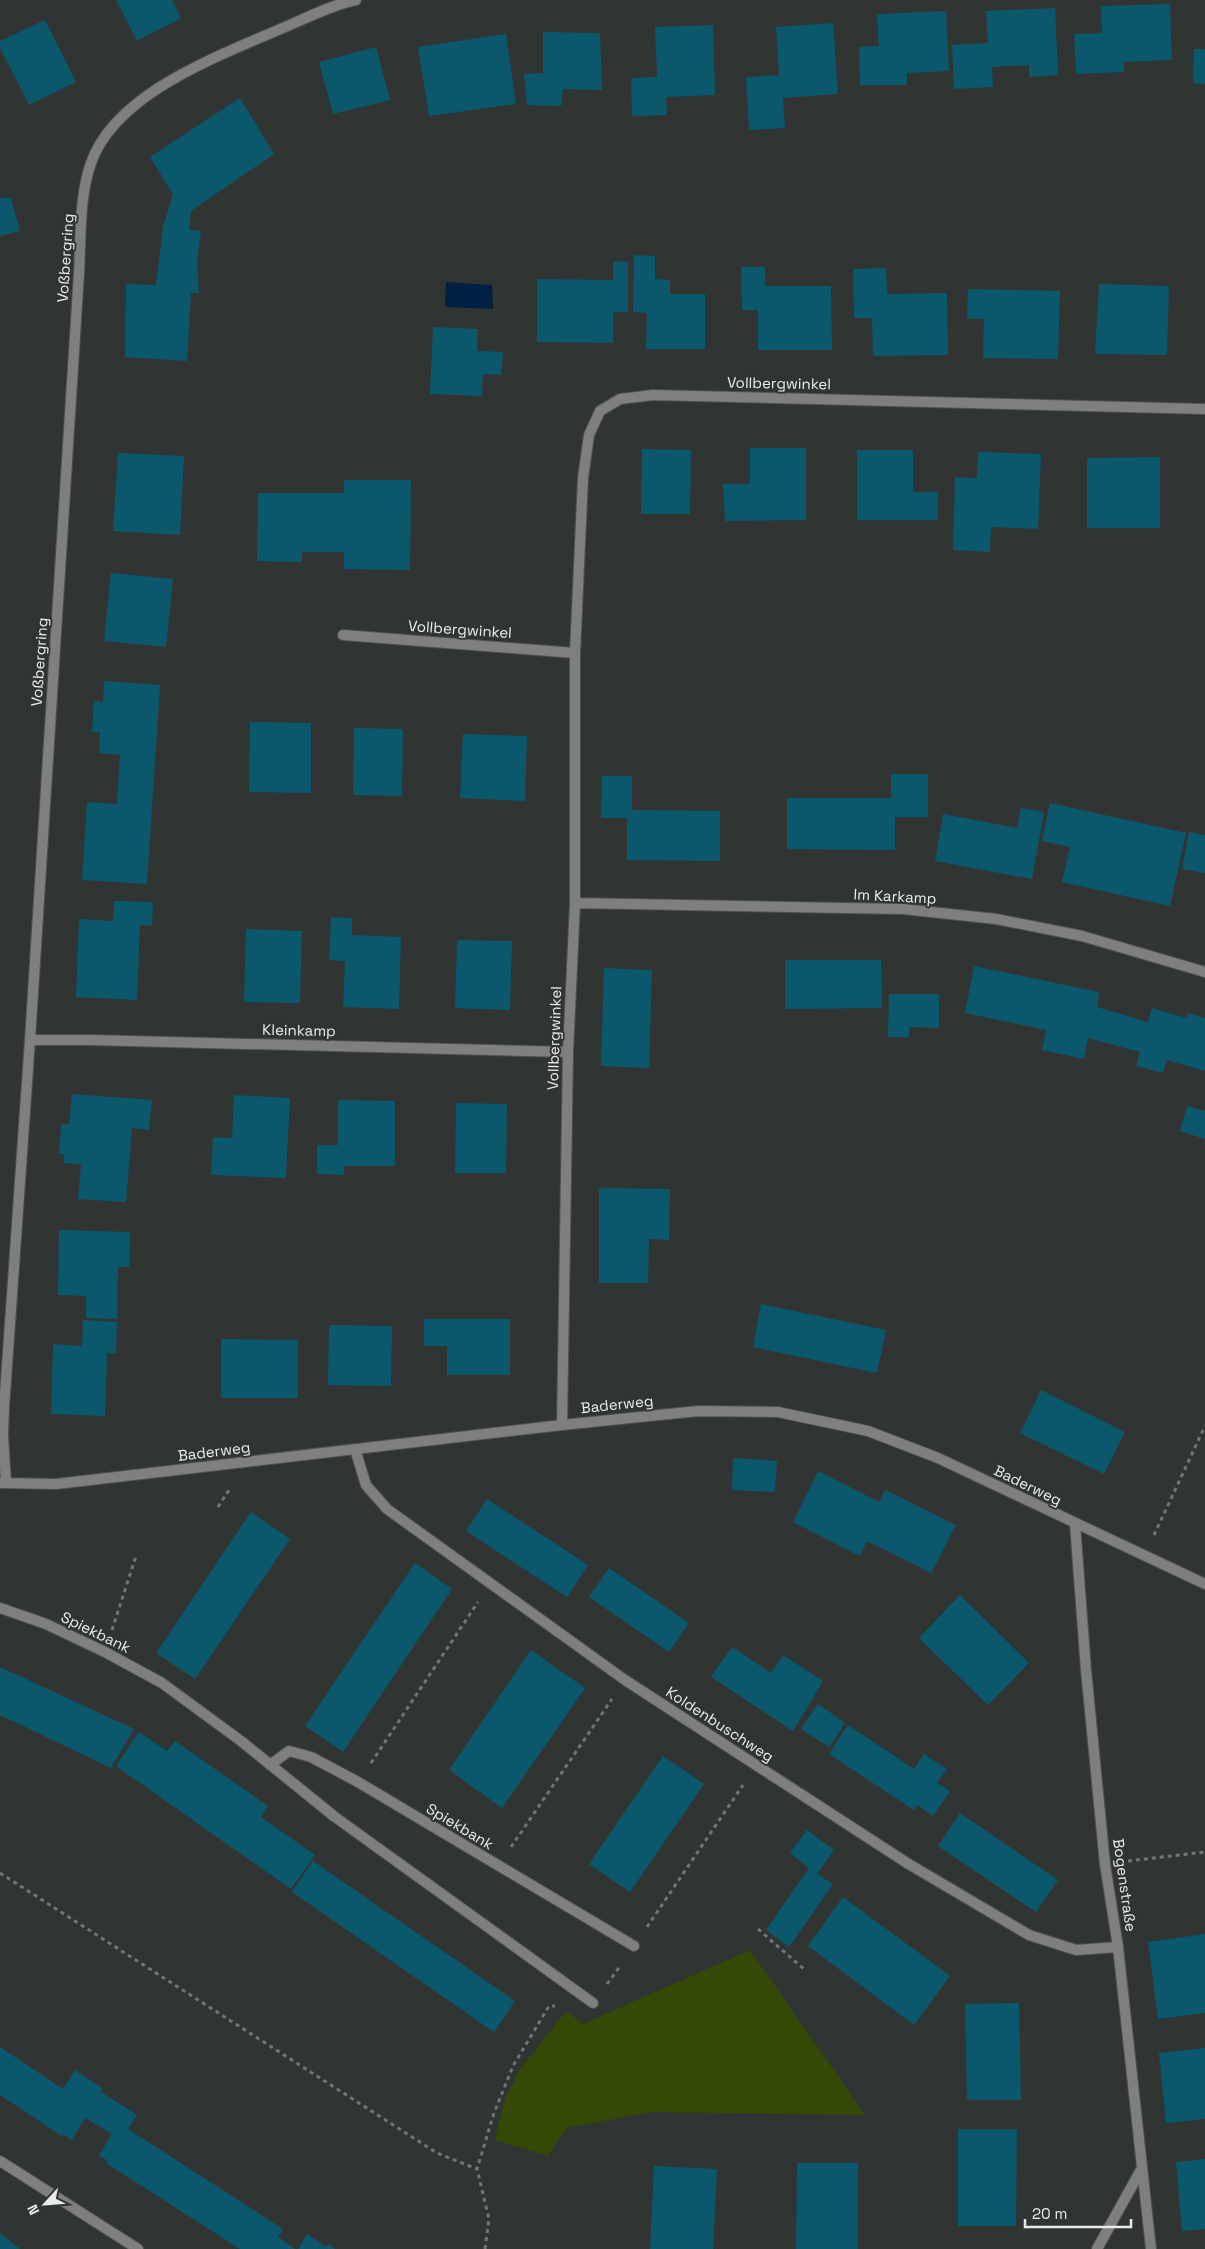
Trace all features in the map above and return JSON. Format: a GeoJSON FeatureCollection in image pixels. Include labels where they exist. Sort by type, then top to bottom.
{"type":"FeatureCollection","features":[{"type":"Feature","properties":{"kind":"street","name":"Voßbergring"},"geometry":{"type":"LineString","coordinates":[[3,1483],[4,1408],[30,1040],[79,264],[85,192],[91,163],[104,138],[119,120],[146,97],[174,78],[208,61],[352,0]]}},
{"type":"Feature","properties":{"kind":"street","name":"Vollbergwinkel"},"geometry":{"type":"LineString","coordinates":[[562,1424],[568,1052],[575,903],[574,653],[583,478],[589,435],[600,412],[620,399],[653,395],[1205,409]]}},
{"type":"Feature","properties":{"kind":"street","name":"Vollbergwinkel"},"geometry":{"type":"LineString","coordinates":[[343,635],[574,653]]}},
{"type":"Feature","properties":{"kind":"street","name":"Im Karkamp"},"geometry":{"type":"LineString","coordinates":[[575,903],[904,909],[996,919],[1082,936],[1205,972]]}},
{"type":"Feature","properties":{"kind":"street","name":"Kleinkamp"},"geometry":{"type":"LineString","coordinates":[[30,1040],[568,1052]]}},
{"type":"Feature","properties":{"kind":"street","name":"Baderweg"},"geometry":{"type":"LineString","coordinates":[[3,1483],[56,1484],[562,1424],[698,1411],[778,1412],[868,1431],[938,1458],[1205,1584]]}},
{"type":"Feature","properties":{"kind":"street","name":"Koldenbuschweg"},"geometry":{"type":"LineString","coordinates":[[354,1449],[366,1485],[387,1509],[625,1680],[756,1766],[907,1863],[1029,1935],[1076,1950],[1118,1947]]}},
{"type":"Feature","properties":{"kind":"street","name":"Bogenstraße"},"geometry":{"type":"LineString","coordinates":[[1075,1524],[1086,1670],[1106,1864],[1118,1947],[1151,2249]]}},
{"type":"Feature","properties":{"kind":"street","name":"Spiekbank"},"geometry":{"type":"LineString","coordinates":[[0,1608],[46,1624],[105,1652],[162,1684],[241,1741],[335,1817],[593,2003]]}},
{"type":"Feature","properties":{"kind":"street","name":"Spiekbank"},"geometry":{"type":"LineString","coordinates":[[270,1765],[289,1751],[311,1757],[358,1782],[634,1946]]}},
{"type":"Feature","properties":{"kind":"street"},"geometry":{"type":"LineString","coordinates":[[0,2161],[138,2249]]}},
{"type":"Feature","properties":{"kind":"street"},"geometry":{"type":"LineString","coordinates":[[1097,2249],[1142,2168]]}},
{"type":"Feature","properties":{"kind":"path"},"geometry":{"type":"LineString","coordinates":[[1144,1556],[1205,1426]]}},
{"type":"Feature","properties":{"kind":"path"},"geometry":{"type":"LineString","coordinates":[[105,1652],[136,1556]]}},
{"type":"Feature","properties":{"kind":"path"},"geometry":{"type":"LineString","coordinates":[[375,1757],[472,1611]]}},
{"type":"Feature","properties":{"kind":"path"},"geometry":{"type":"LineString","coordinates":[[498,1866],[603,1713]]}},
{"type":"Feature","properties":{"kind":"path"},"geometry":{"type":"LineString","coordinates":[[652,1920],[742,1787]]}},
{"type":"Feature","properties":{"kind":"path"},"geometry":{"type":"LineString","coordinates":[[1106,1864],[1205,1852]]}},
{"type":"Feature","properties":{"kind":"path"},"geometry":{"type":"LineString","coordinates":[[0,1873],[437,2153],[477,2169]]}},
{"type":"Feature","properties":{"kind":"path"},"geometry":{"type":"LineString","coordinates":[[758,1929],[805,1970]]}},
{"type":"Feature","properties":{"kind":"path"},"geometry":{"type":"LineString","coordinates":[[485,2249],[489,2219],[477,2169],[494,2113],[513,2066],[549,2006],[593,2003],[634,1946]]}},
{"type":"Feature","properties":{"kind":"green space"},"geometry":{"type":"Polygon","coordinates":[[[750,1950],[865,2115],[650,2112],[567,2128],[548,2156],[495,2140],[505,2098],[521,2068],[566,2011],[583,2024],[750,1950]]]}},
{"type":"Feature","properties":{"kind":"water"},"geometry":{"type":"Polygon","coordinates":[[[446,282],[492,285],[493,309],[445,307],[446,282]]]}},
{"type":"Feature","properties":{"kind":"building"},"geometry":{"type":"Polygon","coordinates":[[[116,0],[172,0],[181,18],[137,41],[116,0]]]}},
{"type":"Feature","properties":{"kind":"building"},"geometry":{"type":"Polygon","coordinates":[[[1170,4],[1172,60],[1124,62],[1124,72],[1076,74],[1074,34],[1102,33],[1101,6],[1170,4]]]}},
{"type":"Feature","properties":{"kind":"building"},"geometry":{"type":"Polygon","coordinates":[[[1055,8],[1058,75],[1029,77],[1029,65],[992,67],[993,87],[954,89],[952,45],[988,43],[986,11],[1055,8]]]}},
{"type":"Feature","properties":{"kind":"building"},"geometry":{"type":"Polygon","coordinates":[[[946,11],[949,71],[907,73],[907,85],[860,85],[859,47],[879,46],[877,14],[946,11]]]}},
{"type":"Feature","properties":{"kind":"building"},"geometry":{"type":"Polygon","coordinates":[[[45,20],[76,82],[29,105],[0,48],[0,41],[45,20]]]}},
{"type":"Feature","properties":{"kind":"building"},"geometry":{"type":"Polygon","coordinates":[[[833,23],[838,94],[783,98],[785,128],[749,130],[746,77],[779,75],[776,27],[833,23]]]}},
{"type":"Feature","properties":{"kind":"building"},"geometry":{"type":"Polygon","coordinates":[[[713,25],[715,95],[666,97],[667,115],[632,116],[631,78],[657,77],[655,27],[713,25]]]}},
{"type":"Feature","properties":{"kind":"building"},"geometry":{"type":"Polygon","coordinates":[[[543,32],[600,33],[602,90],[563,89],[561,106],[527,105],[524,74],[543,73],[543,32]]]}},
{"type":"Feature","properties":{"kind":"building"},"geometry":{"type":"Polygon","coordinates":[[[506,34],[516,104],[429,116],[418,47],[506,34]]]}},
{"type":"Feature","properties":{"kind":"building"},"geometry":{"type":"Polygon","coordinates":[[[376,47],[390,100],[333,114],[319,62],[376,47]]]}},
{"type":"Feature","properties":{"kind":"building"},"geometry":{"type":"Polygon","coordinates":[[[1194,49],[1205,49],[1205,84],[1193,83],[1194,49]]]}},
{"type":"Feature","properties":{"kind":"building"},"geometry":{"type":"Polygon","coordinates":[[[240,98],[274,154],[191,211],[189,230],[201,231],[197,262],[199,293],[191,293],[187,361],[125,357],[126,284],[156,285],[163,227],[173,194],[150,157],[240,98]]]}},
{"type":"Feature","properties":{"kind":"building"},"geometry":{"type":"Polygon","coordinates":[[[0,198],[11,198],[20,231],[0,236],[0,198]]]}},
{"type":"Feature","properties":{"kind":"building"},"geometry":{"type":"Polygon","coordinates":[[[634,255],[655,256],[655,279],[670,280],[670,294],[705,294],[705,349],[646,349],[647,313],[633,312],[634,255]]]}},
{"type":"Feature","properties":{"kind":"building"},"geometry":{"type":"Polygon","coordinates":[[[613,261],[628,262],[628,312],[613,312],[613,343],[537,342],[537,279],[613,280],[613,261]]]}},
{"type":"Feature","properties":{"kind":"building"},"geometry":{"type":"Polygon","coordinates":[[[741,267],[765,267],[765,286],[831,286],[832,350],[758,350],[758,310],[742,310],[741,267]]]}},
{"type":"Feature","properties":{"kind":"building"},"geometry":{"type":"Polygon","coordinates":[[[886,268],[887,294],[947,293],[948,355],[873,356],[872,318],[854,318],[853,269],[886,268]]]}},
{"type":"Feature","properties":{"kind":"building"},"geometry":{"type":"Polygon","coordinates":[[[1099,284],[1169,286],[1167,355],[1095,354],[1099,284]]]}},
{"type":"Feature","properties":{"kind":"building"},"geometry":{"type":"Polygon","coordinates":[[[968,289],[1060,291],[1058,359],[983,358],[984,319],[967,319],[968,289]]]}},
{"type":"Feature","properties":{"kind":"building"},"geometry":{"type":"Polygon","coordinates":[[[433,327],[478,329],[477,351],[503,352],[501,375],[483,374],[482,396],[430,394],[433,327]]]}},
{"type":"Feature","properties":{"kind":"building"},"geometry":{"type":"Polygon","coordinates":[[[750,448],[806,448],[806,520],[725,521],[723,484],[750,484],[750,448]]]}},
{"type":"Feature","properties":{"kind":"building"},"geometry":{"type":"Polygon","coordinates":[[[642,449],[691,450],[690,514],[641,514],[642,449]]]}},
{"type":"Feature","properties":{"kind":"building"},"geometry":{"type":"Polygon","coordinates":[[[857,450],[913,450],[913,492],[938,492],[938,520],[857,520],[857,450]]]}},
{"type":"Feature","properties":{"kind":"building"},"geometry":{"type":"Polygon","coordinates":[[[978,452],[1041,454],[1038,529],[991,527],[990,552],[953,550],[955,477],[977,478],[978,452]]]}},
{"type":"Feature","properties":{"kind":"building"},"geometry":{"type":"Polygon","coordinates":[[[118,453],[184,456],[180,535],[113,531],[118,453]]]}},
{"type":"Feature","properties":{"kind":"building"},"geometry":{"type":"Polygon","coordinates":[[[1160,457],[1160,528],[1087,528],[1087,458],[1160,457]]]}},
{"type":"Feature","properties":{"kind":"building"},"geometry":{"type":"Polygon","coordinates":[[[344,480],[411,480],[410,570],[344,569],[344,552],[302,552],[302,562],[257,561],[258,493],[344,493],[344,480]]]}},
{"type":"Feature","properties":{"kind":"building"},"geometry":{"type":"Polygon","coordinates":[[[111,573],[173,579],[166,647],[104,641],[111,573]]]}},
{"type":"Feature","properties":{"kind":"building"},"geometry":{"type":"Polygon","coordinates":[[[104,681],[160,685],[147,884],[82,880],[87,802],[117,804],[120,755],[99,753],[100,732],[92,732],[94,701],[103,702],[104,681]]]}},
{"type":"Feature","properties":{"kind":"building"},"geometry":{"type":"Polygon","coordinates":[[[250,722],[311,723],[311,793],[249,792],[250,722]]]}},
{"type":"Feature","properties":{"kind":"building"},"geometry":{"type":"Polygon","coordinates":[[[354,728],[403,729],[402,796],[353,795],[354,728]]]}},
{"type":"Feature","properties":{"kind":"building"},"geometry":{"type":"Polygon","coordinates":[[[463,734],[527,736],[525,801],[460,798],[463,734]]]}},
{"type":"Feature","properties":{"kind":"building"},"geometry":{"type":"Polygon","coordinates":[[[891,774],[928,774],[928,817],[895,817],[895,850],[787,849],[787,798],[891,798],[891,774]]]}},
{"type":"Feature","properties":{"kind":"building"},"geometry":{"type":"Polygon","coordinates":[[[602,776],[632,776],[632,810],[720,811],[720,861],[627,860],[627,818],[601,818],[602,776]]]}},
{"type":"Feature","properties":{"kind":"building"},"geometry":{"type":"Polygon","coordinates":[[[1050,803],[1186,833],[1170,906],[1062,882],[1070,847],[1042,841],[1050,803]]]}},
{"type":"Feature","properties":{"kind":"building"},"geometry":{"type":"Polygon","coordinates":[[[1021,808],[1044,812],[1032,879],[935,861],[943,814],[1017,828],[1021,808]]]}},
{"type":"Feature","properties":{"kind":"building"},"geometry":{"type":"Polygon","coordinates":[[[1189,832],[1205,835],[1205,873],[1182,869],[1189,832]]]}},
{"type":"Feature","properties":{"kind":"building"},"geometry":{"type":"Polygon","coordinates":[[[114,901],[153,902],[152,926],[140,925],[137,1000],[76,997],[79,919],[113,921],[114,901]]]}},
{"type":"Feature","properties":{"kind":"building"},"geometry":{"type":"Polygon","coordinates":[[[331,917],[352,918],[352,935],[401,937],[399,1009],[343,1007],[345,961],[329,960],[331,917]]]}},
{"type":"Feature","properties":{"kind":"building"},"geometry":{"type":"Polygon","coordinates":[[[246,929],[302,931],[300,1003],[244,1002],[246,929]]]}},
{"type":"Feature","properties":{"kind":"building"},"geometry":{"type":"Polygon","coordinates":[[[457,940],[512,941],[510,1010],[455,1008],[457,940]]]}},
{"type":"Feature","properties":{"kind":"building"},"geometry":{"type":"Polygon","coordinates":[[[785,960],[881,960],[882,1008],[785,1009],[785,960]]]}},
{"type":"Feature","properties":{"kind":"building"},"geometry":{"type":"Polygon","coordinates":[[[974,966],[1099,992],[1097,1007],[1148,1022],[1152,1008],[1186,1018],[1188,1013],[1205,1018],[1205,1071],[1167,1060],[1163,1073],[1136,1066],[1140,1052],[1088,1038],[1084,1059],[1042,1050],[1046,1030],[965,1013],[974,966]]]}},
{"type":"Feature","properties":{"kind":"building"},"geometry":{"type":"Polygon","coordinates":[[[604,968],[652,970],[649,1068],[601,1066],[604,968]]]}},
{"type":"Feature","properties":{"kind":"building"},"geometry":{"type":"Polygon","coordinates":[[[889,994],[939,994],[939,1028],[909,1027],[909,1037],[888,1037],[889,994]]]}},
{"type":"Feature","properties":{"kind":"building"},"geometry":{"type":"Polygon","coordinates":[[[72,1094],[152,1100],[149,1130],[132,1128],[126,1202],[78,1199],[81,1164],[64,1163],[64,1154],[59,1154],[61,1124],[69,1124],[72,1094]]]}},
{"type":"Feature","properties":{"kind":"building"},"geometry":{"type":"Polygon","coordinates":[[[234,1095],[290,1098],[286,1178],[211,1175],[213,1137],[232,1138],[234,1095]]]}},
{"type":"Feature","properties":{"kind":"building"},"geometry":{"type":"Polygon","coordinates":[[[338,1100],[395,1101],[395,1166],[344,1166],[344,1175],[317,1174],[317,1145],[338,1145],[338,1100]]]}},
{"type":"Feature","properties":{"kind":"building"},"geometry":{"type":"Polygon","coordinates":[[[456,1103],[507,1104],[506,1173],[455,1173],[456,1103]]]}},
{"type":"Feature","properties":{"kind":"building"},"geometry":{"type":"Polygon","coordinates":[[[1187,1106],[1205,1111],[1205,1139],[1180,1131],[1187,1106]]]}},
{"type":"Feature","properties":{"kind":"building"},"geometry":{"type":"Polygon","coordinates":[[[599,1188],[670,1189],[669,1240],[649,1239],[648,1283],[599,1283],[599,1188]]]}},
{"type":"Feature","properties":{"kind":"building"},"geometry":{"type":"Polygon","coordinates":[[[59,1230],[130,1232],[129,1267],[118,1267],[117,1319],[86,1318],[86,1296],[58,1295],[59,1230]]]}},
{"type":"Feature","properties":{"kind":"building"},"geometry":{"type":"Polygon","coordinates":[[[761,1304],[886,1330],[877,1373],[753,1347],[761,1304]]]}},
{"type":"Feature","properties":{"kind":"building"},"geometry":{"type":"Polygon","coordinates":[[[424,1319],[510,1319],[510,1375],[447,1375],[447,1346],[424,1346],[424,1319]]]}},
{"type":"Feature","properties":{"kind":"building"},"geometry":{"type":"Polygon","coordinates":[[[83,1320],[117,1322],[116,1353],[107,1353],[105,1416],[51,1414],[53,1344],[82,1346],[83,1320]]]}},
{"type":"Feature","properties":{"kind":"building"},"geometry":{"type":"Polygon","coordinates":[[[329,1325],[392,1326],[391,1386],[328,1385],[329,1325]]]}},
{"type":"Feature","properties":{"kind":"building"},"geometry":{"type":"Polygon","coordinates":[[[221,1339],[298,1340],[298,1398],[221,1398],[221,1339]]]}},
{"type":"Feature","properties":{"kind":"building"},"geometry":{"type":"Polygon","coordinates":[[[1041,1390],[1125,1432],[1104,1474],[1020,1433],[1041,1390]]]}},
{"type":"Feature","properties":{"kind":"building"},"geometry":{"type":"Polygon","coordinates":[[[733,1458],[777,1461],[775,1492],[732,1490],[733,1458]]]}},
{"type":"Feature","properties":{"kind":"building"},"geometry":{"type":"Polygon","coordinates":[[[818,1471],[879,1502],[885,1490],[956,1525],[931,1573],[867,1541],[860,1556],[793,1522],[818,1471]]]}},
{"type":"Feature","properties":{"kind":"building"},"geometry":{"type":"Polygon","coordinates":[[[487,1499],[588,1565],[567,1597],[466,1531],[487,1499]]]}},
{"type":"Feature","properties":{"kind":"building"},"geometry":{"type":"Polygon","coordinates":[[[251,1512],[290,1539],[195,1679],[156,1653],[251,1512]]]}},
{"type":"Feature","properties":{"kind":"building"},"geometry":{"type":"Polygon","coordinates":[[[415,1563],[452,1589],[343,1752],[305,1726],[415,1563]]]}},
{"type":"Feature","properties":{"kind":"building"},"geometry":{"type":"Polygon","coordinates":[[[609,1568],[689,1623],[669,1652],[589,1597],[609,1568]]]}},
{"type":"Feature","properties":{"kind":"building"},"geometry":{"type":"Polygon","coordinates":[[[960,1595],[1029,1663],[988,1705],[919,1638],[960,1595]]]}},
{"type":"Feature","properties":{"kind":"building"},"geometry":{"type":"Polygon","coordinates":[[[732,1647],[771,1673],[783,1655],[823,1681],[793,1731],[711,1677],[732,1647]]]}},
{"type":"Feature","properties":{"kind":"building"},"geometry":{"type":"Polygon","coordinates":[[[531,1650],[585,1688],[502,1808],[449,1770],[531,1650]]]}},
{"type":"Feature","properties":{"kind":"building"},"geometry":{"type":"Polygon","coordinates":[[[0,1667],[134,1729],[111,1768],[0,1715],[0,1667]]]}},
{"type":"Feature","properties":{"kind":"building"},"geometry":{"type":"Polygon","coordinates":[[[818,1704],[845,1723],[829,1747],[801,1729],[818,1704]]]}},
{"type":"Feature","properties":{"kind":"building"},"geometry":{"type":"Polygon","coordinates":[[[848,1725],[914,1769],[924,1754],[947,1769],[937,1783],[950,1791],[933,1816],[917,1805],[914,1810],[829,1754],[848,1725]]]}},
{"type":"Feature","properties":{"kind":"building"},"geometry":{"type":"Polygon","coordinates":[[[139,1732],[167,1751],[175,1741],[268,1806],[261,1817],[315,1855],[291,1889],[116,1766],[139,1732]]]}},
{"type":"Feature","properties":{"kind":"building"},"geometry":{"type":"Polygon","coordinates":[[[663,1756],[704,1784],[630,1892],[589,1864],[663,1756]]]}},
{"type":"Feature","properties":{"kind":"building"},"geometry":{"type":"Polygon","coordinates":[[[960,1813],[1058,1880],[1036,1912],[938,1846],[960,1813]]]}},
{"type":"Feature","properties":{"kind":"building"},"geometry":{"type":"Polygon","coordinates":[[[807,1830],[834,1850],[817,1874],[833,1884],[789,1947],[766,1930],[809,1868],[790,1853],[807,1830]]]}},
{"type":"Feature","properties":{"kind":"building"},"geometry":{"type":"Polygon","coordinates":[[[313,1861],[515,2001],[494,2032],[292,1892],[313,1861]]]}},
{"type":"Feature","properties":{"kind":"building"},"geometry":{"type":"Polygon","coordinates":[[[843,1897],[950,1976],[914,2025],[808,1946],[843,1897]]]}},
{"type":"Feature","properties":{"kind":"building"},"geometry":{"type":"Polygon","coordinates":[[[1205,1934],[1205,2013],[1158,2019],[1148,1942],[1205,1934]]]}},
{"type":"Feature","properties":{"kind":"building"},"geometry":{"type":"Polygon","coordinates":[[[1019,2003],[1021,2100],[967,2100],[965,2004],[1019,2003]]]}},
{"type":"Feature","properties":{"kind":"building"},"geometry":{"type":"Polygon","coordinates":[[[0,2047],[63,2089],[75,2070],[102,2088],[101,2092],[137,2115],[128,2129],[283,2229],[278,2237],[295,2249],[240,2249],[106,2163],[108,2161],[99,2155],[112,2134],[85,2118],[72,2140],[63,2134],[62,2136],[0,2095],[0,2047]]]}},
{"type":"Feature","properties":{"kind":"building"},"geometry":{"type":"Polygon","coordinates":[[[1205,2048],[1205,2119],[1166,2123],[1159,2053],[1205,2048]]]}},
{"type":"Feature","properties":{"kind":"building"},"geometry":{"type":"Polygon","coordinates":[[[958,2129],[1017,2129],[1016,2226],[958,2226],[958,2129]]]}},
{"type":"Feature","properties":{"kind":"building"},"geometry":{"type":"Polygon","coordinates":[[[1205,2159],[1205,2229],[1182,2231],[1176,2162],[1205,2159]]]}},
{"type":"Feature","properties":{"kind":"building"},"geometry":{"type":"Polygon","coordinates":[[[797,2163],[858,2163],[858,2249],[796,2249],[797,2163]]]}},
{"type":"Feature","properties":{"kind":"building"},"geometry":{"type":"Polygon","coordinates":[[[654,2166],[717,2169],[713,2249],[650,2249],[654,2166]]]}},
{"type":"Feature","properties":{"kind":"building"},"geometry":{"type":"Polygon","coordinates":[[[0,2233],[20,2249],[0,2249],[0,2233]]]}},
{"type":"Feature","properties":{"kind":"building"},"geometry":{"type":"Polygon","coordinates":[[[307,2234],[326,2247],[328,2244],[335,2249],[298,2249],[307,2234]]]}}]}
